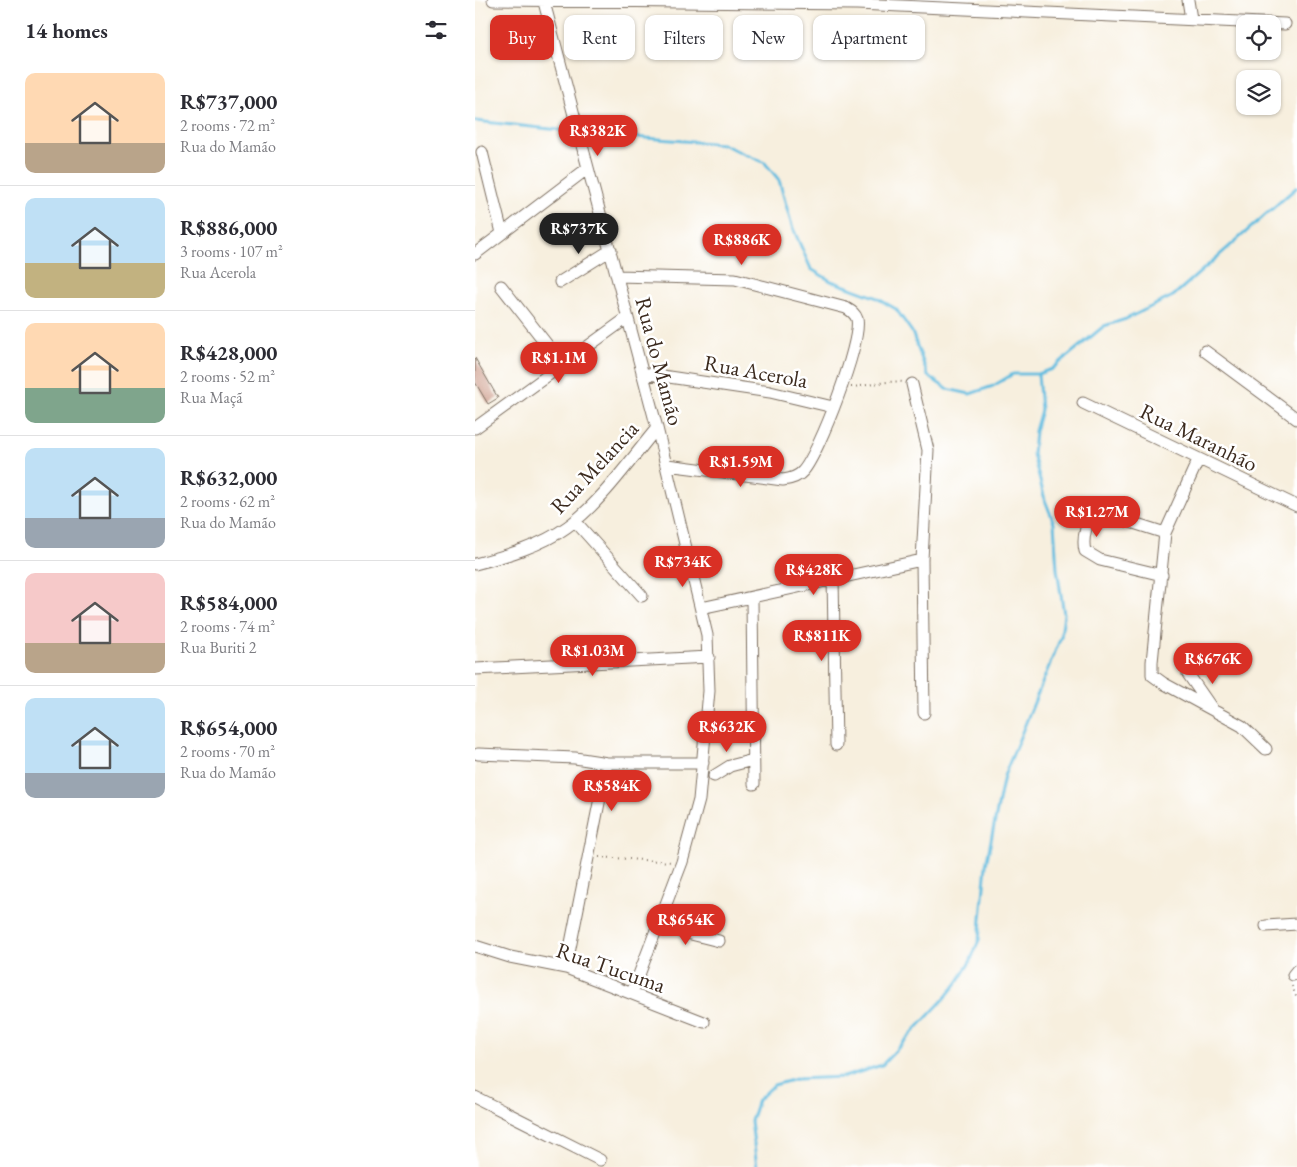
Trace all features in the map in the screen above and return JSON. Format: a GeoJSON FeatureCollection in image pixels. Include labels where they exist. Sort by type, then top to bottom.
{"type":"FeatureCollection","features":[{"type":"Feature","properties":{"kind":"street"},"geometry":{"type":"LineString","coordinates":[[493,0],[544,2],[974,4],[1285,24]]}},
{"type":"Feature","properties":{"kind":"street"},"geometry":{"type":"LineString","coordinates":[[1189,0],[1191,19]]}},
{"type":"Feature","properties":{"kind":"street","name":"Rua do Mamão"},"geometry":{"type":"LineString","coordinates":[[544,2],[667,465],[701,608],[709,657],[709,691],[699,800],[682,862],[633,993]]}},
{"type":"Feature","properties":{"kind":"street"},"geometry":{"type":"LineString","coordinates":[[482,152],[502,233]]}},
{"type":"Feature","properties":{"kind":"street"},"geometry":{"type":"LineString","coordinates":[[475,254],[588,168]]}},
{"type":"Feature","properties":{"kind":"street"},"geometry":{"type":"LineString","coordinates":[[560,282],[611,250]]}},
{"type":"Feature","properties":{"kind":"street"},"geometry":{"type":"LineString","coordinates":[[617,276],[735,279],[835,304],[853,312],[857,321],[845,377],[821,440],[804,470],[791,479],[783,480],[667,465]]}},
{"type":"Feature","properties":{"kind":"street"},"geometry":{"type":"LineString","coordinates":[[501,286],[563,365]]}},
{"type":"Feature","properties":{"kind":"street"},"geometry":{"type":"LineString","coordinates":[[475,428],[627,318]]}},
{"type":"Feature","properties":{"kind":"street"},"geometry":{"type":"LineString","coordinates":[[1205,351],[1297,420]]}},
{"type":"Feature","properties":{"kind":"street","name":"Rua Acerola"},"geometry":{"type":"LineString","coordinates":[[642,373],[770,392],[833,407]]}},
{"type":"Feature","properties":{"kind":"street"},"geometry":{"type":"LineString","coordinates":[[912,384],[928,450],[922,560],[924,713]]}},
{"type":"Feature","properties":{"kind":"street","name":"Rua Maranhão"},"geometry":{"type":"LineString","coordinates":[[1083,403],[1297,506]]}},
{"type":"Feature","properties":{"kind":"street","name":"Rua Melancia"},"geometry":{"type":"LineString","coordinates":[[475,564],[531,546],[549,538],[575,521],[657,428]]}},
{"type":"Feature","properties":{"kind":"street"},"geometry":{"type":"LineString","coordinates":[[1198,460],[1165,533],[1152,662],[1153,675],[1163,683],[1242,726],[1266,749]]}},
{"type":"Feature","properties":{"kind":"street"},"geometry":{"type":"LineString","coordinates":[[1162,575],[1100,560],[1085,552],[1083,542],[1089,522],[1096,511],[1165,533]]}},
{"type":"Feature","properties":{"kind":"street"},"geometry":{"type":"LineString","coordinates":[[575,521],[642,596]]}},
{"type":"Feature","properties":{"kind":"street"},"geometry":{"type":"LineString","coordinates":[[701,608],[922,560]]}},
{"type":"Feature","properties":{"kind":"street"},"geometry":{"type":"LineString","coordinates":[[833,578],[836,745]]}},
{"type":"Feature","properties":{"kind":"street"},"geometry":{"type":"LineString","coordinates":[[752,598],[754,784]]}},
{"type":"Feature","properties":{"kind":"street"},"geometry":{"type":"LineString","coordinates":[[475,669],[709,657]]}},
{"type":"Feature","properties":{"kind":"street"},"geometry":{"type":"LineString","coordinates":[[1188,674],[1214,711]]}},
{"type":"Feature","properties":{"kind":"street"},"geometry":{"type":"LineString","coordinates":[[478,754],[575,758],[607,763],[703,763]]}},
{"type":"Feature","properties":{"kind":"street"},"geometry":{"type":"LineString","coordinates":[[714,776],[730,766],[753,760]]}},
{"type":"Feature","properties":{"kind":"street"},"geometry":{"type":"LineString","coordinates":[[566,968],[590,857],[607,763]]}},
{"type":"Feature","properties":{"kind":"street"},"geometry":{"type":"LineString","coordinates":[[1266,926],[1297,924]]}},
{"type":"Feature","properties":{"kind":"street"},"geometry":{"type":"LineString","coordinates":[[659,926],[719,942]]}},
{"type":"Feature","properties":{"kind":"street","name":"Rua Tucuma"},"geometry":{"type":"LineString","coordinates":[[475,946],[510,957],[566,968],[704,1022]]}},
{"type":"Feature","properties":{"kind":"street"},"geometry":{"type":"LineString","coordinates":[[475,1097],[600,1160]]}},
{"type":"Feature","properties":{"kind":"path"},"geometry":{"type":"LineString","coordinates":[[851,387],[870,386],[886,380],[912,384]]}},
{"type":"Feature","properties":{"kind":"path"},"geometry":{"type":"LineString","coordinates":[[590,857],[682,862]]}},
{"type":"Feature","properties":{"kind":"path"},"geometry":{"type":"LineString","coordinates":[[1295,973],[1290,981],[1297,999]]}},
{"type":"Feature","properties":{"kind":"building"},"geometry":{"type":"Polygon","coordinates":[[[475,358],[498,398],[488,404],[475,382],[475,358]]]}},
{"type":"Feature","properties":{"kind":"waterway"},"geometry":{"type":"LineString","coordinates":[[475,121],[569,131]]}},
{"type":"Feature","properties":{"kind":"waterway"},"geometry":{"type":"LineString","coordinates":[[595,134],[722,144],[765,163],[779,180],[792,226],[811,269],[831,281],[875,297],[896,309],[912,332],[928,376],[947,389],[970,394],[993,386],[1013,374],[1038,374],[1052,369],[1104,326],[1126,319],[1173,296],[1297,187]]}},
{"type":"Feature","properties":{"kind":"waterway"},"geometry":{"type":"LineString","coordinates":[[757,1167],[751,1121],[758,1100],[774,1085],[796,1079],[844,1077],[882,1065],[957,983],[970,962],[979,940],[986,865],[1004,776],[1061,637],[1064,614],[1057,569],[1054,523],[1045,500],[1033,454],[1035,431],[1041,410],[1038,374]]}}]}
